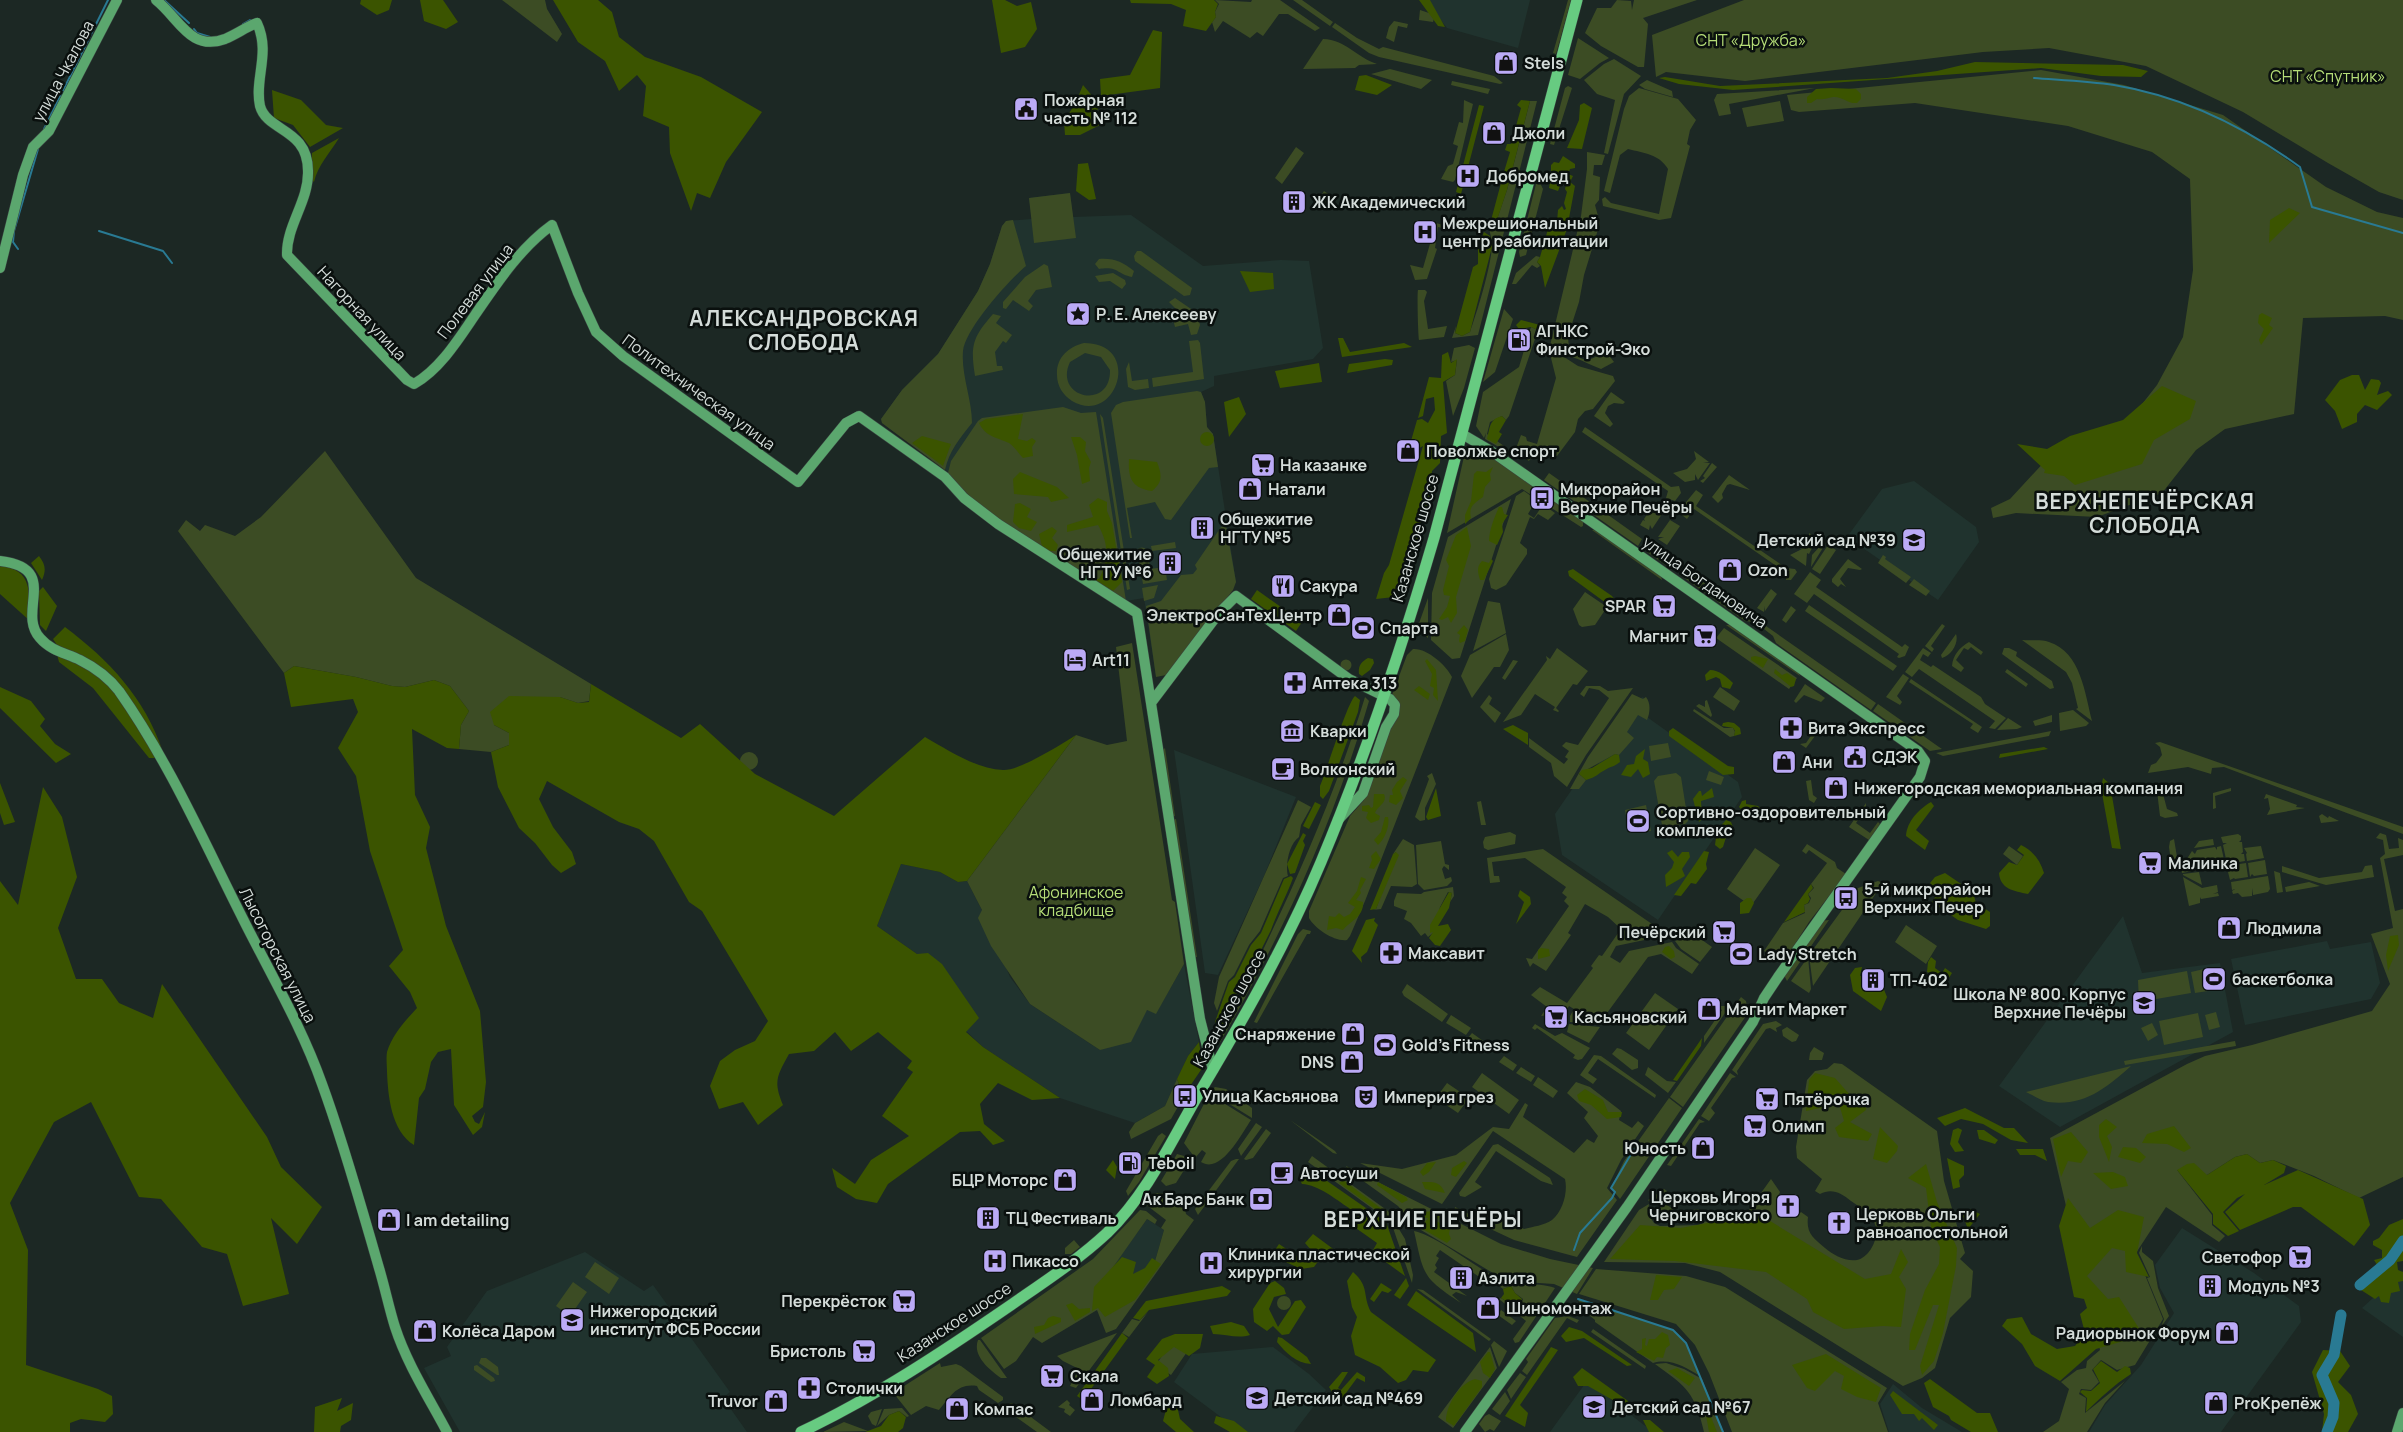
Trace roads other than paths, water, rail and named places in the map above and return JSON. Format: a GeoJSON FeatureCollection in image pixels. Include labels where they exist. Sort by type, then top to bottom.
{"type":"FeatureCollection","features":[{"type":"Feature","properties":{"kind":"main road","name":"Казанское шоссе"},"geometry":{"type":"LineString","coordinates":[[801,1432],[856,1403],[979,1327],[1063,1269],[1107,1233],[1148,1183],[1237,1029],[1296,918],[1338,820],[1427,563],[1577,0]]}},
{"type":"Feature","properties":{"kind":"street","name":"улица Чкалова"},"geometry":{"type":"LineString","coordinates":[[0,268],[21,183],[33,147],[49,131],[117,0]]}},
{"type":"Feature","properties":{"kind":"street","name":"Нагорная улица"},"geometry":{"type":"LineString","coordinates":[[156,0],[191,36],[214,41],[225,39],[257,23],[263,36],[260,106],[268,118],[296,137],[306,156],[308,168],[306,193],[287,248],[289,259],[400,375],[414,384]]}},
{"type":"Feature","properties":{"kind":"street","name":"Полевая улица"},"geometry":{"type":"LineString","coordinates":[[414,384],[428,375],[462,336],[507,269],[530,244],[552,225],[589,319]]}},
{"type":"Feature","properties":{"kind":"street","name":"Политехническая улица"},"geometry":{"type":"LineString","coordinates":[[589,319],[596,332],[623,356],[798,482],[846,422],[859,416],[945,477],[968,502],[998,524],[1137,613],[1147,679]]}},
{"type":"Feature","properties":{"kind":"street","name":"улица Богдановича"},"geometry":{"type":"LineString","coordinates":[[1462,434],[1491,451],[1917,750],[1925,761],[1920,777],[1760,1006],[1753,1022],[1608,1234],[1465,1432]]}},
{"type":"Feature","properties":{"kind":"street","name":"Лысогорская улица"},"geometry":{"type":"LineString","coordinates":[[0,561],[16,562],[28,571],[33,581],[34,606],[32,620],[35,632],[42,641],[55,650],[79,659],[99,672],[118,689],[173,780],[296,1025],[321,1079],[358,1195],[395,1328],[447,1432]]}},
{"type":"Feature","properties":{"kind":"street"},"geometry":{"type":"LineString","coordinates":[[1151,703],[1219,613],[1236,596],[1349,679],[1393,702],[1394,714],[1386,727],[1363,793],[1338,820]]}},
{"type":"Feature","properties":{"kind":"street"},"geometry":{"type":"LineString","coordinates":[[1167,682],[1156,682],[1147,679],[1200,1019],[1213,1070]]}},
{"type":"Feature","properties":{"kind":"street"},"geometry":{"type":"LineString","coordinates":[[2397,1432],[2403,1413]]}},
{"type":"Feature","properties":{"kind":"waterway"},"geometry":{"type":"LineString","coordinates":[[44,129],[108,0]]}},
{"type":"Feature","properties":{"kind":"waterway"},"geometry":{"type":"LineString","coordinates":[[164,0],[189,23]]}},
{"type":"Feature","properties":{"kind":"waterway"},"geometry":{"type":"LineString","coordinates":[[243,24],[250,20]]}},
{"type":"Feature","properties":{"kind":"waterway"},"geometry":{"type":"LineString","coordinates":[[194,29],[197,33],[210,37]]}},
{"type":"Feature","properties":{"kind":"waterway"},"geometry":{"type":"LineString","coordinates":[[2034,78],[2114,85],[2139,90],[2188,105],[2212,115],[2235,126],[2300,167],[2312,207],[2403,233]]}},
{"type":"Feature","properties":{"kind":"waterway"},"geometry":{"type":"LineString","coordinates":[[18,249],[13,242],[14,231],[38,149]]}},
{"type":"Feature","properties":{"kind":"waterway"},"geometry":{"type":"LineString","coordinates":[[99,231],[163,251],[172,263]]}},
{"type":"Feature","properties":{"kind":"waterway"},"geometry":{"type":"LineString","coordinates":[[1574,1250],[1580,1233],[1612,1198],[1615,1192],[1611,1188],[1634,1149]]}},
{"type":"Feature","properties":{"kind":"waterway"},"geometry":{"type":"LineString","coordinates":[[2360,1285],[2390,1260],[2403,1241]]}},
{"type":"Feature","properties":{"kind":"waterway"},"geometry":{"type":"LineString","coordinates":[[1578,1299],[1673,1330],[1686,1343],[1723,1432]]}},
{"type":"Feature","properties":{"kind":"waterway"},"geometry":{"type":"LineString","coordinates":[[2327,1432],[2333,1417],[2334,1403],[2322,1375],[2334,1355],[2341,1315]]}},
{"type":"Feature","properties":{"kind":"place","name":"Stels"},"geometry":{"type":"Point","coordinates":[1506,63]}},
{"type":"Feature","properties":{"kind":"place","name":"Пожарная часть № 112"},"geometry":{"type":"Point","coordinates":[1026,109]}},
{"type":"Feature","properties":{"kind":"place","name":"Джоли"},"geometry":{"type":"Point","coordinates":[1494,133]}},
{"type":"Feature","properties":{"kind":"place","name":"Добромед"},"geometry":{"type":"Point","coordinates":[1468,176]}},
{"type":"Feature","properties":{"kind":"place","name":"ЖК Академический"},"geometry":{"type":"Point","coordinates":[1294,202]}},
{"type":"Feature","properties":{"kind":"place","name":"Межрешиональный центр реабилитации"},"geometry":{"type":"Point","coordinates":[1425,232]}},
{"type":"Feature","properties":{"kind":"place","name":"Р. Е. Алексееву"},"geometry":{"type":"Point","coordinates":[1078,314]}},
{"type":"Feature","properties":{"kind":"place","name":"АГНКС Финстрой-Эко"},"geometry":{"type":"Point","coordinates":[1519,340]}},
{"type":"Feature","properties":{"kind":"place","name":"Поволжье спорт"},"geometry":{"type":"Point","coordinates":[1408,451]}},
{"type":"Feature","properties":{"kind":"place","name":"На казанке"},"geometry":{"type":"Point","coordinates":[1263,465]}},
{"type":"Feature","properties":{"kind":"place","name":"Натали"},"geometry":{"type":"Point","coordinates":[1250,489]}},
{"type":"Feature","properties":{"kind":"place","name":"Микрорайон Верхние Печёры"},"geometry":{"type":"Point","coordinates":[1542,498]}},
{"type":"Feature","properties":{"kind":"place","name":"Общежитие НГТУ №5"},"geometry":{"type":"Point","coordinates":[1202,528]}},
{"type":"Feature","properties":{"kind":"place","name":"Детский сад №39"},"geometry":{"type":"Point","coordinates":[1914,540]}},
{"type":"Feature","properties":{"kind":"place","name":"Общежитие НГТУ №6"},"geometry":{"type":"Point","coordinates":[1170,563]}},
{"type":"Feature","properties":{"kind":"place","name":"Ozon"},"geometry":{"type":"Point","coordinates":[1730,570]}},
{"type":"Feature","properties":{"kind":"place","name":"Сакура"},"geometry":{"type":"Point","coordinates":[1283,586]}},
{"type":"Feature","properties":{"kind":"place","name":"SPAR"},"geometry":{"type":"Point","coordinates":[1664,606]}},
{"type":"Feature","properties":{"kind":"place","name":"ЭлектроСанТехЦентр"},"geometry":{"type":"Point","coordinates":[1339,615]}},
{"type":"Feature","properties":{"kind":"place","name":"Спарта"},"geometry":{"type":"Point","coordinates":[1363,628]}},
{"type":"Feature","properties":{"kind":"place","name":"Магнит"},"geometry":{"type":"Point","coordinates":[1705,636]}},
{"type":"Feature","properties":{"kind":"place","name":"Art11"},"geometry":{"type":"Point","coordinates":[1075,660]}},
{"type":"Feature","properties":{"kind":"place","name":"Аптека 313"},"geometry":{"type":"Point","coordinates":[1295,683]}},
{"type":"Feature","properties":{"kind":"place","name":"Вита Экспресс"},"geometry":{"type":"Point","coordinates":[1791,728]}},
{"type":"Feature","properties":{"kind":"place","name":"Кварки"},"geometry":{"type":"Point","coordinates":[1292,731]}},
{"type":"Feature","properties":{"kind":"place","name":"СДЭК"},"geometry":{"type":"Point","coordinates":[1855,757]}},
{"type":"Feature","properties":{"kind":"place","name":"Ани"},"geometry":{"type":"Point","coordinates":[1784,762]}},
{"type":"Feature","properties":{"kind":"place","name":"Волконский"},"geometry":{"type":"Point","coordinates":[1283,769]}},
{"type":"Feature","properties":{"kind":"place","name":"Нижегородская мемориальная компания"},"geometry":{"type":"Point","coordinates":[1836,788]}},
{"type":"Feature","properties":{"kind":"place","name":"Сортивно-оздоровительный комплекс"},"geometry":{"type":"Point","coordinates":[1638,821]}},
{"type":"Feature","properties":{"kind":"place","name":"Малинка"},"geometry":{"type":"Point","coordinates":[2150,863]}},
{"type":"Feature","properties":{"kind":"place","name":"5-й микрорайон Верхних Печер"},"geometry":{"type":"Point","coordinates":[1846,898]}},
{"type":"Feature","properties":{"kind":"place","name":"Людмила"},"geometry":{"type":"Point","coordinates":[2229,928]}},
{"type":"Feature","properties":{"kind":"place","name":"Печёрский"},"geometry":{"type":"Point","coordinates":[1724,932]}},
{"type":"Feature","properties":{"kind":"place","name":"Максавит"},"geometry":{"type":"Point","coordinates":[1391,953]}},
{"type":"Feature","properties":{"kind":"place","name":"Lady Stretch"},"geometry":{"type":"Point","coordinates":[1741,954]}},
{"type":"Feature","properties":{"kind":"place","name":"баскетболка"},"geometry":{"type":"Point","coordinates":[2214,979]}},
{"type":"Feature","properties":{"kind":"place","name":"ТП-402"},"geometry":{"type":"Point","coordinates":[1873,980]}},
{"type":"Feature","properties":{"kind":"place","name":"Школа № 800. Корпус Верхние Печёры"},"geometry":{"type":"Point","coordinates":[2144,1003]}},
{"type":"Feature","properties":{"kind":"place","name":"Магнит Маркет"},"geometry":{"type":"Point","coordinates":[1709,1009]}},
{"type":"Feature","properties":{"kind":"place","name":"Касьяновский"},"geometry":{"type":"Point","coordinates":[1556,1017]}},
{"type":"Feature","properties":{"kind":"place","name":"Снаряжение"},"geometry":{"type":"Point","coordinates":[1353,1034]}},
{"type":"Feature","properties":{"kind":"place","name":"Gold's Fitness"},"geometry":{"type":"Point","coordinates":[1385,1045]}},
{"type":"Feature","properties":{"kind":"place","name":"DNS"},"geometry":{"type":"Point","coordinates":[1352,1062]}},
{"type":"Feature","properties":{"kind":"place","name":"Улица Касьянова"},"geometry":{"type":"Point","coordinates":[1185,1096]}},
{"type":"Feature","properties":{"kind":"place","name":"Империя грез"},"geometry":{"type":"Point","coordinates":[1366,1097]}},
{"type":"Feature","properties":{"kind":"place","name":"Пятёрочка"},"geometry":{"type":"Point","coordinates":[1767,1099]}},
{"type":"Feature","properties":{"kind":"place","name":"Олимп"},"geometry":{"type":"Point","coordinates":[1755,1126]}},
{"type":"Feature","properties":{"kind":"place","name":"Юность"},"geometry":{"type":"Point","coordinates":[1703,1148]}},
{"type":"Feature","properties":{"kind":"place","name":"Teboil"},"geometry":{"type":"Point","coordinates":[1130,1163]}},
{"type":"Feature","properties":{"kind":"place","name":"Автосуши"},"geometry":{"type":"Point","coordinates":[1282,1173]}},
{"type":"Feature","properties":{"kind":"place","name":"БЦР Моторс"},"geometry":{"type":"Point","coordinates":[1065,1180]}},
{"type":"Feature","properties":{"kind":"place","name":"Ак Барс Банк"},"geometry":{"type":"Point","coordinates":[1261,1199]}},
{"type":"Feature","properties":{"kind":"place","name":"Церковь Игоря Черниговского"},"geometry":{"type":"Point","coordinates":[1788,1206]}},
{"type":"Feature","properties":{"kind":"place","name":"ТЦ Фестиваль"},"geometry":{"type":"Point","coordinates":[988,1218]}},
{"type":"Feature","properties":{"kind":"place","name":"I am detailing"},"geometry":{"type":"Point","coordinates":[389,1220]}},
{"type":"Feature","properties":{"kind":"place","name":"Церковь Ольги равноапостольной"},"geometry":{"type":"Point","coordinates":[1839,1223]}},
{"type":"Feature","properties":{"kind":"place","name":"Светофор"},"geometry":{"type":"Point","coordinates":[2300,1257]}},
{"type":"Feature","properties":{"kind":"place","name":"Пикассо"},"geometry":{"type":"Point","coordinates":[995,1261]}},
{"type":"Feature","properties":{"kind":"place","name":"Клиника пластической хирургии"},"geometry":{"type":"Point","coordinates":[1211,1263]}},
{"type":"Feature","properties":{"kind":"place","name":"Аэлита"},"geometry":{"type":"Point","coordinates":[1461,1278]}},
{"type":"Feature","properties":{"kind":"place","name":"Модуль №3"},"geometry":{"type":"Point","coordinates":[2210,1286]}},
{"type":"Feature","properties":{"kind":"place","name":"Перекрёсток"},"geometry":{"type":"Point","coordinates":[904,1301]}},
{"type":"Feature","properties":{"kind":"place","name":"Шиномонтаж"},"geometry":{"type":"Point","coordinates":[1488,1308]}},
{"type":"Feature","properties":{"kind":"place","name":"Нижегородский институт ФСБ России"},"geometry":{"type":"Point","coordinates":[572,1320]}},
{"type":"Feature","properties":{"kind":"place","name":"Колёса Даром"},"geometry":{"type":"Point","coordinates":[425,1331]}},
{"type":"Feature","properties":{"kind":"place","name":"Радиорынок Форум"},"geometry":{"type":"Point","coordinates":[2227,1333]}},
{"type":"Feature","properties":{"kind":"place","name":"Бристоль"},"geometry":{"type":"Point","coordinates":[864,1351]}},
{"type":"Feature","properties":{"kind":"place","name":"Скала"},"geometry":{"type":"Point","coordinates":[1052,1376]}},
{"type":"Feature","properties":{"kind":"place","name":"Столички"},"geometry":{"type":"Point","coordinates":[809,1388]}},
{"type":"Feature","properties":{"kind":"place","name":"Детский сад №469"},"geometry":{"type":"Point","coordinates":[1257,1398]}},
{"type":"Feature","properties":{"kind":"place","name":"Ломбард"},"geometry":{"type":"Point","coordinates":[1092,1400]}},
{"type":"Feature","properties":{"kind":"place","name":"Truvor"},"geometry":{"type":"Point","coordinates":[776,1401]}},
{"type":"Feature","properties":{"kind":"place","name":"ProКрепёж"},"geometry":{"type":"Point","coordinates":[2216,1403]}},
{"type":"Feature","properties":{"kind":"place","name":"Детский сад №67"},"geometry":{"type":"Point","coordinates":[1594,1407]}},
{"type":"Feature","properties":{"kind":"place","name":"Компас"},"geometry":{"type":"Point","coordinates":[957,1409]}},
{"type":"Feature","properties":{"kind":"district","name":"АЛЕКСАНДРОВСКАЯ СЛОБОДА"},"geometry":{"type":"Point","coordinates":[804,330]}},
{"type":"Feature","properties":{"kind":"district","name":"ВЕРХНЕПЕЧЁРСКАЯ СЛОБОДА"},"geometry":{"type":"Point","coordinates":[2145,513]}},
{"type":"Feature","properties":{"kind":"district","name":"ВЕРХНИЕ ПЕЧЁРЫ"},"geometry":{"type":"Point","coordinates":[1423,1219]}},
{"type":"Feature","properties":{"kind":"park label","name":"СНТ «Дружба»"},"geometry":{"type":"Point","coordinates":[1751,40]}},
{"type":"Feature","properties":{"kind":"park label","name":"СНТ «Спутник»"},"geometry":{"type":"Point","coordinates":[2328,76]}},
{"type":"Feature","properties":{"kind":"park label","name":"Афонинское кладбище"},"geometry":{"type":"Point","coordinates":[1076,901]}}]}
